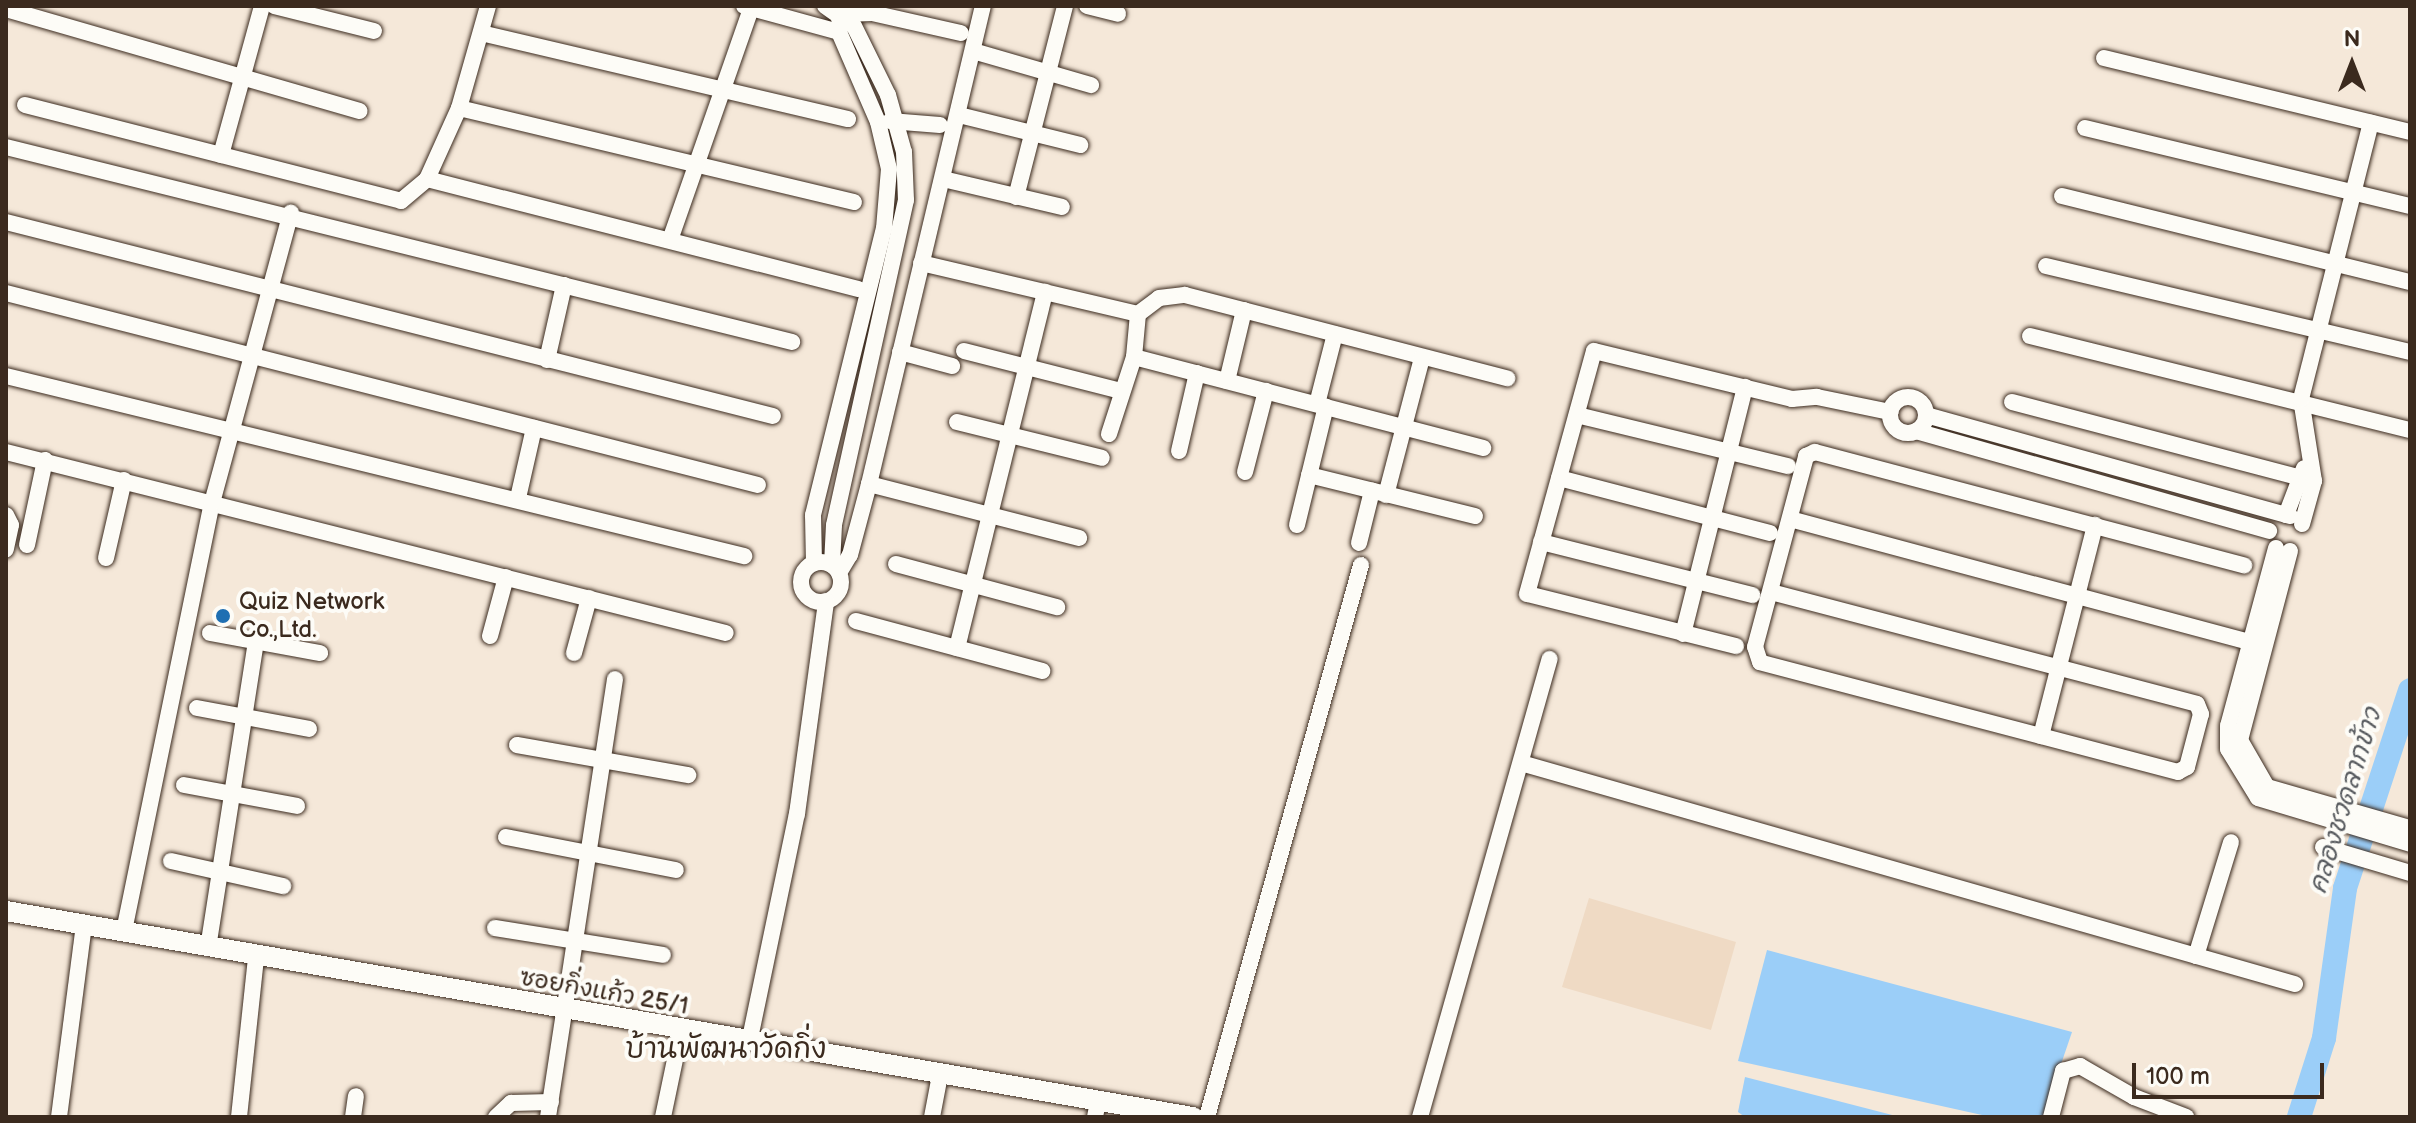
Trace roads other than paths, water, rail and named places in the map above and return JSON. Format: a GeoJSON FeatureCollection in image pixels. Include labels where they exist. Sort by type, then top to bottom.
{"type":"FeatureCollection","features":[{"type":"Feature","properties":{"kind":"street"},"geometry":{"type":"LineString","coordinates":[[221,155],[262,6]]}},
{"type":"Feature","properties":{"kind":"street"},"geometry":{"type":"LineString","coordinates":[[274,6],[374,31]]}},
{"type":"Feature","properties":{"kind":"street"},"geometry":{"type":"LineString","coordinates":[[25,105],[401,201],[427,179],[459,108],[488,6]]}},
{"type":"Feature","properties":{"kind":"street"},"geometry":{"type":"LineString","coordinates":[[825,6],[838,21],[878,122],[890,192],[813,515],[814,563],[802,574],[802,587],[810,599],[826,601]]}},
{"type":"Feature","properties":{"kind":"street"},"geometry":{"type":"LineString","coordinates":[[836,569],[850,555],[869,484],[983,6]]}},
{"type":"Feature","properties":{"kind":"street"},"geometry":{"type":"LineString","coordinates":[[1016,197],[1065,6]]}},
{"type":"Feature","properties":{"kind":"street"},"geometry":{"type":"LineString","coordinates":[[1087,6],[1118,14]]}},
{"type":"Feature","properties":{"kind":"street"},"geometry":{"type":"LineString","coordinates":[[670,240],[749,7],[854,26],[897,120],[906,200],[843,486],[836,569],[840,590],[826,601],[797,814],[749,1043]]}},
{"type":"Feature","properties":{"kind":"street"},"geometry":{"type":"LineString","coordinates":[[6,9],[360,111]]}},
{"type":"Feature","properties":{"kind":"street"},"geometry":{"type":"LineString","coordinates":[[838,21],[872,13],[961,33]]}},
{"type":"Feature","properties":{"kind":"street"},"geometry":{"type":"LineString","coordinates":[[481,33],[848,119]]}},
{"type":"Feature","properties":{"kind":"street"},"geometry":{"type":"LineString","coordinates":[[973,51],[1091,85]]}},
{"type":"Feature","properties":{"kind":"street"},"geometry":{"type":"LineString","coordinates":[[2104,58],[2410,132]]}},
{"type":"Feature","properties":{"kind":"street"},"geometry":{"type":"LineString","coordinates":[[459,108],[854,202]]}},
{"type":"Feature","properties":{"kind":"street"},"geometry":{"type":"LineString","coordinates":[[959,115],[1080,145]]}},
{"type":"Feature","properties":{"kind":"street"},"geometry":{"type":"LineString","coordinates":[[878,122],[897,120],[940,125]]}},
{"type":"Feature","properties":{"kind":"street"},"geometry":{"type":"LineString","coordinates":[[2293,518],[2314,481],[2302,402],[2371,123]]}},
{"type":"Feature","properties":{"kind":"street"},"geometry":{"type":"LineString","coordinates":[[2085,128],[2410,206]]}},
{"type":"Feature","properties":{"kind":"street"},"geometry":{"type":"LineString","coordinates":[[6,147],[291,213],[792,342]]}},
{"type":"Feature","properties":{"kind":"street"},"geometry":{"type":"LineString","coordinates":[[427,179],[858,289]]}},
{"type":"Feature","properties":{"kind":"street"},"geometry":{"type":"LineString","coordinates":[[943,179],[1062,207]]}},
{"type":"Feature","properties":{"kind":"street"},"geometry":{"type":"LineString","coordinates":[[2062,196],[2410,282]]}},
{"type":"Feature","properties":{"kind":"street"},"geometry":{"type":"LineString","coordinates":[[124,931],[212,503],[291,213]]}},
{"type":"Feature","properties":{"kind":"street"},"geometry":{"type":"LineString","coordinates":[[6,222],[773,416]]}},
{"type":"Feature","properties":{"kind":"street"},"geometry":{"type":"LineString","coordinates":[[921,263],[1138,314],[1173,295],[1244,310],[1507,378]]}},
{"type":"Feature","properties":{"kind":"street"},"geometry":{"type":"LineString","coordinates":[[2046,266],[2410,352]]}},
{"type":"Feature","properties":{"kind":"street"},"geometry":{"type":"LineString","coordinates":[[547,360],[564,285]]}},
{"type":"Feature","properties":{"kind":"street"},"geometry":{"type":"LineString","coordinates":[[957,648],[1012,436],[1045,292]]}},
{"type":"Feature","properties":{"kind":"street"},"geometry":{"type":"LineString","coordinates":[[6,293],[758,485]]}},
{"type":"Feature","properties":{"kind":"street"},"geometry":{"type":"LineString","coordinates":[[864,309],[882,314]]}},
{"type":"Feature","properties":{"kind":"street"},"geometry":{"type":"LineString","coordinates":[[1227,381],[1244,310]]}},
{"type":"Feature","properties":{"kind":"street"},"geometry":{"type":"LineString","coordinates":[[1109,434],[1134,357],[1138,314]]}},
{"type":"Feature","properties":{"kind":"street"},"geometry":{"type":"LineString","coordinates":[[1297,525],[1335,334]]}},
{"type":"Feature","properties":{"kind":"street"},"geometry":{"type":"LineString","coordinates":[[2030,336],[2410,430]]}},
{"type":"Feature","properties":{"kind":"street"},"geometry":{"type":"LineString","coordinates":[[964,351],[1121,391]]}},
{"type":"Feature","properties":{"kind":"street"},"geometry":{"type":"LineString","coordinates":[[1736,646],[1527,594],[1594,351],[1745,387],[1890,412]]}},
{"type":"Feature","properties":{"kind":"street"},"geometry":{"type":"LineString","coordinates":[[900,352],[952,366]]}},
{"type":"Feature","properties":{"kind":"street"},"geometry":{"type":"LineString","coordinates":[[1134,357],[1483,448]]}},
{"type":"Feature","properties":{"kind":"street"},"geometry":{"type":"LineString","coordinates":[[1359,543],[1404,426],[1422,358]]}},
{"type":"Feature","properties":{"kind":"street"},"geometry":{"type":"LineString","coordinates":[[1179,451],[1197,373]]}},
{"type":"Feature","properties":{"kind":"street"},"geometry":{"type":"LineString","coordinates":[[6,376],[518,498],[744,556]]}},
{"type":"Feature","properties":{"kind":"street"},"geometry":{"type":"LineString","coordinates":[[1683,634],[1745,387]]}},
{"type":"Feature","properties":{"kind":"street"},"geometry":{"type":"LineString","coordinates":[[1245,472],[1266,391]]}},
{"type":"Feature","properties":{"kind":"street"},"geometry":{"type":"LineString","coordinates":[[2283,549],[2269,531],[1916,431],[1897,429],[1890,412],[1894,403],[1907,397],[1920,402],[1926,415],[2293,518]]}},
{"type":"Feature","properties":{"kind":"street"},"geometry":{"type":"LineString","coordinates":[[2012,402],[2314,481]]}},
{"type":"Feature","properties":{"kind":"street"},"geometry":{"type":"LineString","coordinates":[[1577,415],[1788,466]]}},
{"type":"Feature","properties":{"kind":"street"},"geometry":{"type":"LineString","coordinates":[[1916,431],[1926,415]]}},
{"type":"Feature","properties":{"kind":"street"},"geometry":{"type":"LineString","coordinates":[[957,422],[1102,458]]}},
{"type":"Feature","properties":{"kind":"street"},"geometry":{"type":"LineString","coordinates":[[518,498],[534,428]]}},
{"type":"Feature","properties":{"kind":"street"},"geometry":{"type":"LineString","coordinates":[[6,452],[726,633]]}},
{"type":"Feature","properties":{"kind":"street"},"geometry":{"type":"LineString","coordinates":[[1771,592],[2197,704],[2201,714],[2187,767],[2178,772],[1760,662],[1755,647],[1806,456],[1815,452],[2244,565]]}},
{"type":"Feature","properties":{"kind":"street"},"geometry":{"type":"LineString","coordinates":[[2311,459],[2297,477],[2293,518],[2304,538],[2283,549],[2226,742],[2253,793],[2349,818],[2410,844]]}},
{"type":"Feature","properties":{"kind":"street"},"geometry":{"type":"LineString","coordinates":[[27,545],[45,460]]}},
{"type":"Feature","properties":{"kind":"street"},"geometry":{"type":"LineString","coordinates":[[2107,484],[2113,467]]}},
{"type":"Feature","properties":{"kind":"street"},"geometry":{"type":"LineString","coordinates":[[1309,475],[1475,516]]}},
{"type":"Feature","properties":{"kind":"street"},"geometry":{"type":"LineString","coordinates":[[1559,478],[1770,533]]}},
{"type":"Feature","properties":{"kind":"street"},"geometry":{"type":"LineString","coordinates":[[106,558],[124,480]]}},
{"type":"Feature","properties":{"kind":"street"},"geometry":{"type":"LineString","coordinates":[[822,481],[843,486]]}},
{"type":"Feature","properties":{"kind":"street"},"geometry":{"type":"LineString","coordinates":[[869,484],[1079,538]]}},
{"type":"Feature","properties":{"kind":"street"},"geometry":{"type":"LineString","coordinates":[[6,515],[11,525],[6,549]]}},
{"type":"Feature","properties":{"kind":"street"},"geometry":{"type":"LineString","coordinates":[[2269,531],[2276,519],[2293,518]]}},
{"type":"Feature","properties":{"kind":"street"},"geometry":{"type":"LineString","coordinates":[[1790,519],[2257,644]]}},
{"type":"Feature","properties":{"kind":"street"},"geometry":{"type":"LineString","coordinates":[[2041,736],[2095,525]]}},
{"type":"Feature","properties":{"kind":"street"},"geometry":{"type":"LineString","coordinates":[[1541,542],[1752,595]]}},
{"type":"Feature","properties":{"kind":"street"},"geometry":{"type":"LineString","coordinates":[[814,563],[836,569]]}},
{"type":"Feature","properties":{"kind":"street"},"geometry":{"type":"LineString","coordinates":[[896,564],[1057,607]]}},
{"type":"Feature","properties":{"kind":"street"},"geometry":{"type":"LineString","coordinates":[[1207,1117],[1361,565]]}},
{"type":"Feature","properties":{"kind":"street"},"geometry":{"type":"LineString","coordinates":[[490,636],[506,577]]}},
{"type":"Feature","properties":{"kind":"street"},"geometry":{"type":"LineString","coordinates":[[574,653],[589,598]]}},
{"type":"Feature","properties":{"kind":"street"},"geometry":{"type":"LineString","coordinates":[[856,621],[1042,671]]}},
{"type":"Feature","properties":{"kind":"street"},"geometry":{"type":"LineString","coordinates":[[210,633],[320,653]]}},
{"type":"Feature","properties":{"kind":"street"},"geometry":{"type":"LineString","coordinates":[[208,948],[217,871],[256,641]]}},
{"type":"Feature","properties":{"kind":"street"},"geometry":{"type":"LineString","coordinates":[[1420,1117],[1550,659]]}},
{"type":"Feature","properties":{"kind":"street"},"geometry":{"type":"LineString","coordinates":[[496,1117],[511,1103],[550,1110],[578,941],[615,679]]}},
{"type":"Feature","properties":{"kind":"street"},"geometry":{"type":"LineString","coordinates":[[197,708],[309,729]]}},
{"type":"Feature","properties":{"kind":"street"},"geometry":{"type":"LineString","coordinates":[[517,745],[688,775]]}},
{"type":"Feature","properties":{"kind":"street"},"geometry":{"type":"LineString","coordinates":[[1521,763],[2295,984]]}},
{"type":"Feature","properties":{"kind":"street"},"geometry":{"type":"LineString","coordinates":[[184,785],[229,796],[297,806]]}},
{"type":"Feature","properties":{"kind":"street"},"geometry":{"type":"LineString","coordinates":[[2375,827],[2410,828]]}},
{"type":"Feature","properties":{"kind":"street"},"geometry":{"type":"LineString","coordinates":[[506,837],[676,870]]}},
{"type":"Feature","properties":{"kind":"street"},"geometry":{"type":"LineString","coordinates":[[2196,956],[2231,842]]}},
{"type":"Feature","properties":{"kind":"street"},"geometry":{"type":"LineString","coordinates":[[2326,848],[2410,873]]}},
{"type":"Feature","properties":{"kind":"street"},"geometry":{"type":"LineString","coordinates":[[171,861],[283,886]]}},
{"type":"Feature","properties":{"kind":"street","name":"ซอยกิ่งแก้ว 25/1"},"geometry":{"type":"LineString","coordinates":[[6,911],[940,1075],[1097,1109],[1193,1117]]}},
{"type":"Feature","properties":{"kind":"street"},"geometry":{"type":"LineString","coordinates":[[59,1117],[84,924]]}},
{"type":"Feature","properties":{"kind":"street"},"geometry":{"type":"LineString","coordinates":[[495,928],[663,955]]}},
{"type":"Feature","properties":{"kind":"street"},"geometry":{"type":"LineString","coordinates":[[239,1117],[256,957]]}},
{"type":"Feature","properties":{"kind":"street"},"geometry":{"type":"LineString","coordinates":[[663,1117],[681,1031]]}},
{"type":"Feature","properties":{"kind":"street"},"geometry":{"type":"LineString","coordinates":[[2051,1117],[2063,1071],[2080,1066],[2134,1097],[2186,1117]]}},
{"type":"Feature","properties":{"kind":"street"},"geometry":{"type":"LineString","coordinates":[[932,1117],[940,1075]]}},
{"type":"Feature","properties":{"kind":"street"},"geometry":{"type":"LineString","coordinates":[[353,1117],[356,1096]]}},
{"type":"Feature","properties":{"kind":"water"},"geometry":{"type":"Polygon","coordinates":[[[1767,950],[2072,1032],[2043,1117],[1991,1117],[1738,1061],[1767,950]]]}},
{"type":"Feature","properties":{"kind":"water"},"geometry":{"type":"Polygon","coordinates":[[[1745,1077],[1900,1117],[1745,1117],[1738,1112],[1745,1077]]]}},
{"type":"Feature","properties":{"kind":"waterway","name":"คลองชวดลากข้าว"},"geometry":{"type":"LineString","coordinates":[[2299,1117],[2324,1038],[2345,888],[2410,690]]}},
{"type":"Feature","properties":{"kind":"place","name":"Quiz Network Co.,Ltd."},"geometry":{"type":"Point","coordinates":[223,616]}},
{"type":"Feature","properties":{"kind":"district","name":"บ้านพัฒนาวัดกิ่ง"},"geometry":{"type":"Point","coordinates":[726,1050]}}]}
